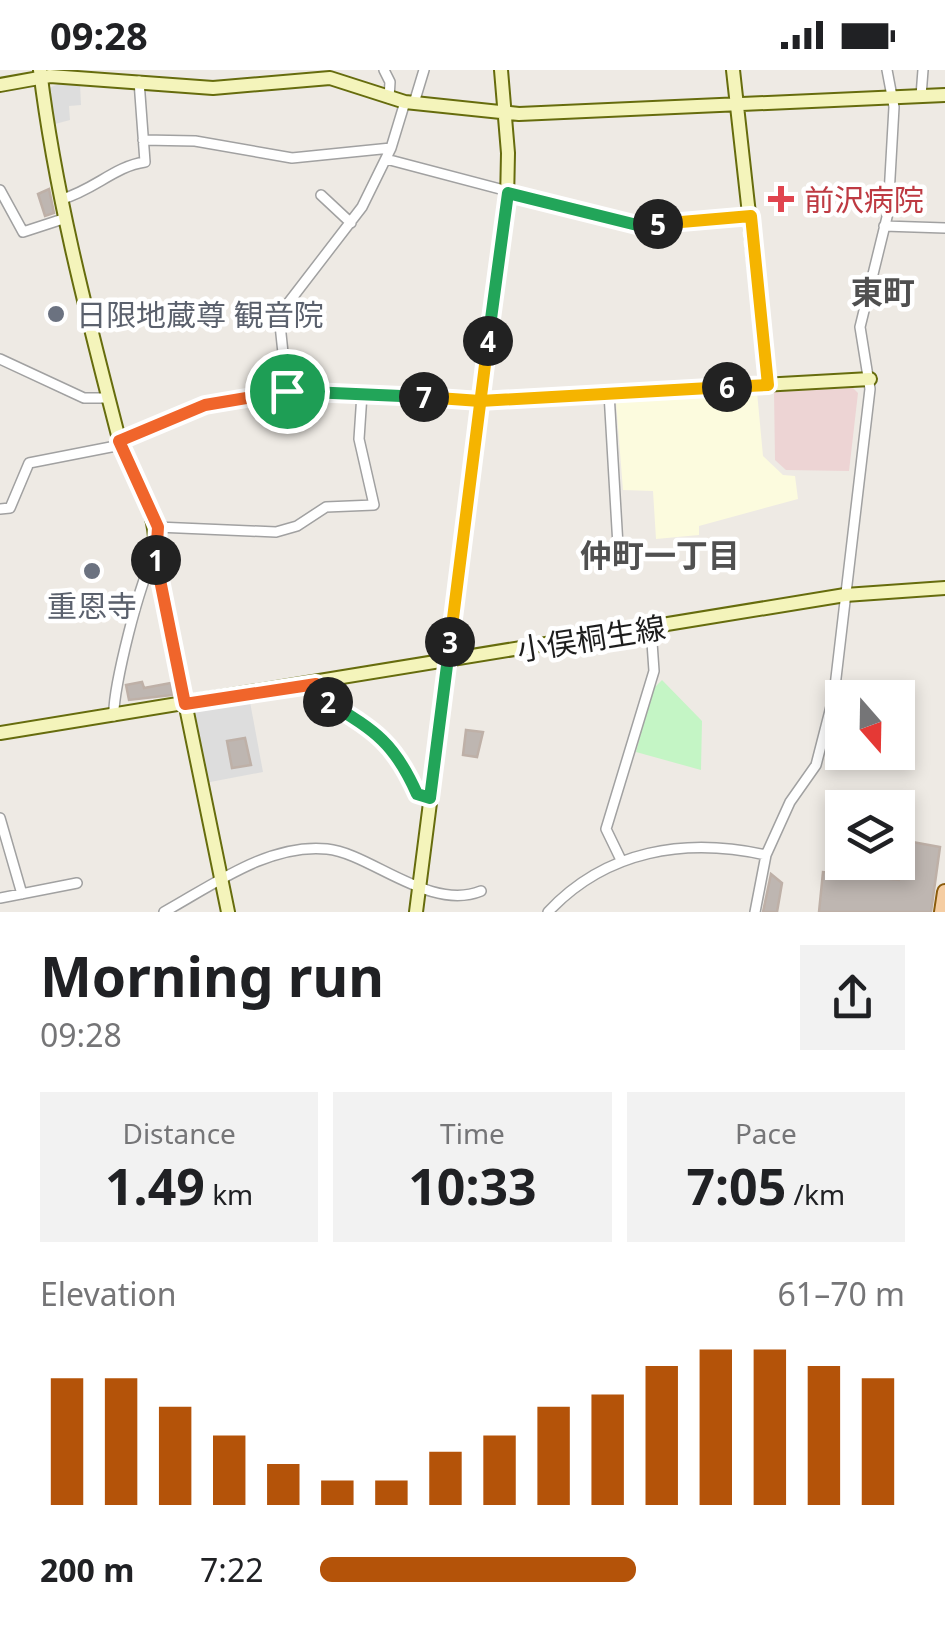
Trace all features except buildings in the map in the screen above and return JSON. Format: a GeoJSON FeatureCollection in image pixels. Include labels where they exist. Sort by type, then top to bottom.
{"type":"FeatureCollection","features":[{"type":"Feature","properties":{"kind":"main road"},"geometry":{"type":"LineString","coordinates":[[942,912],[945,892]]}},
{"type":"Feature","properties":{"kind":"street"},"geometry":{"type":"LineString","coordinates":[[384,70],[390,82],[390,98]]}},
{"type":"Feature","properties":{"kind":"street"},"geometry":{"type":"LineString","coordinates":[[287,391],[280,315],[351,223],[386,159],[424,70]]}},
{"type":"Feature","properties":{"kind":"street"},"geometry":{"type":"LineString","coordinates":[[416,912],[508,193],[502,70]]}},
{"type":"Feature","properties":{"kind":"street"},"geometry":{"type":"LineString","coordinates":[[733,70],[768,385]]}},
{"type":"Feature","properties":{"kind":"street"},"geometry":{"type":"LineString","coordinates":[[756,912],[766,855],[790,802],[816,765],[834,695],[870,379],[860,327],[884,226],[892,152],[892,96],[887,70]]}},
{"type":"Feature","properties":{"kind":"street"},"geometry":{"type":"LineString","coordinates":[[921,96],[923,70]]}},
{"type":"Feature","properties":{"kind":"street"},"geometry":{"type":"LineString","coordinates":[[0,85],[40,74],[199,88],[251,77],[330,78],[410,102],[506,113],[945,95]]}},
{"type":"Feature","properties":{"kind":"street"},"geometry":{"type":"LineString","coordinates":[[40,74],[62,199],[108,398],[120,443],[158,527],[155,556],[228,912]]}},
{"type":"Feature","properties":{"kind":"street"},"geometry":{"type":"LineString","coordinates":[[62,199],[106,181],[124,165],[145,162],[139,82]]}},
{"type":"Feature","properties":{"kind":"street"},"geometry":{"type":"LineString","coordinates":[[144,140],[195,142],[292,158],[391,148]]}},
{"type":"Feature","properties":{"kind":"street"},"geometry":{"type":"LineString","coordinates":[[386,159],[642,226],[751,216]]}},
{"type":"Feature","properties":{"kind":"street"},"geometry":{"type":"LineString","coordinates":[[0,190],[24,232],[66,218]]}},
{"type":"Feature","properties":{"kind":"street"},"geometry":{"type":"LineString","coordinates":[[320,195],[351,223]]}},
{"type":"Feature","properties":{"kind":"street"},"geometry":{"type":"LineString","coordinates":[[884,226],[945,228]]}},
{"type":"Feature","properties":{"kind":"street"},"geometry":{"type":"LineString","coordinates":[[247,315],[280,315]]}},
{"type":"Feature","properties":{"kind":"street"},"geometry":{"type":"LineString","coordinates":[[0,358],[84,398],[108,398]]}},
{"type":"Feature","properties":{"kind":"street"},"geometry":{"type":"LineString","coordinates":[[0,509],[10,508],[28,463],[120,443],[205,405],[287,391],[480,401],[870,379]]}},
{"type":"Feature","properties":{"kind":"street"},"geometry":{"type":"LineString","coordinates":[[609,392],[618,546]]}},
{"type":"Feature","properties":{"kind":"street"},"geometry":{"type":"LineString","coordinates":[[158,527],[276,532],[297,526],[326,507],[374,505],[359,439],[362,394]]}},
{"type":"Feature","properties":{"kind":"street"},"geometry":{"type":"LineString","coordinates":[[114,716],[117,672],[129,647],[147,568],[155,556]]}},
{"type":"Feature","properties":{"kind":"street","name":"小俣桐生線"},"geometry":{"type":"LineString","coordinates":[[0,733],[845,595],[945,588]]}},
{"type":"Feature","properties":{"kind":"street"},"geometry":{"type":"LineString","coordinates":[[621,860],[606,829],[654,671],[651,628]]}},
{"type":"Feature","properties":{"kind":"street"},"geometry":{"type":"LineString","coordinates":[[316,684],[322,698],[381,734],[402,760],[417,794],[430,798]]}},
{"type":"Feature","properties":{"kind":"street"},"geometry":{"type":"LineString","coordinates":[[0,818],[22,894]]}},
{"type":"Feature","properties":{"kind":"street"},"geometry":{"type":"LineString","coordinates":[[548,912],[567,892],[636,853],[696,846],[766,855]]}},
{"type":"Feature","properties":{"kind":"street"},"geometry":{"type":"LineString","coordinates":[[164,912],[275,855],[327,848],[344,852],[418,897],[477,894],[474,912]]}},
{"type":"Feature","properties":{"kind":"street"},"geometry":{"type":"LineString","coordinates":[[0,898],[77,883]]}},
{"type":"Feature","properties":{"kind":"shaded area"},"geometry":{"type":"Polygon","coordinates":[[[61,83],[80,84],[81,105],[69,106],[70,120],[55,124],[49,88],[61,83]]]}},
{"type":"Feature","properties":{"kind":"shaded area"},"geometry":{"type":"Polygon","coordinates":[[[853,388],[858,393],[849,471],[786,470],[775,460],[774,391],[853,388]]]}},
{"type":"Feature","properties":{"kind":"shaded area"},"geometry":{"type":"Polygon","coordinates":[[[757,392],[763,456],[783,475],[795,476],[798,499],[699,526],[699,535],[656,539],[653,491],[623,490],[616,402],[757,392]]]}},
{"type":"Feature","properties":{"kind":"shaded area"},"geometry":{"type":"Polygon","coordinates":[[[250,702],[263,772],[205,783],[191,712],[250,702]]]}},
{"type":"Feature","properties":{"kind":"green space"},"geometry":{"type":"Polygon","coordinates":[[[662,680],[702,721],[701,770],[636,752],[652,690],[662,680]]]}},
{"type":"Feature","properties":{"kind":"place","name":"前沢病院"},"geometry":{"type":"Point","coordinates":[781,199]}},
{"type":"Feature","properties":{"kind":"place","name":"日限地蔵尊 観音院"},"geometry":{"type":"Point","coordinates":[56,314]}},
{"type":"Feature","properties":{"kind":"place","name":"重恩寺"},"geometry":{"type":"Point","coordinates":[92,571]}},
{"type":"Feature","properties":{"kind":"district","name":"東町"},"geometry":{"type":"Point","coordinates":[883,291]}},
{"type":"Feature","properties":{"kind":"district","name":"仲町一丁目"},"geometry":{"type":"Point","coordinates":[660,554]}},
{"type":"Feature","properties":{"kind":"route"},"geometry":{"type":"LineString","coordinates":[[287,391],[205,405],[119,441],[158,527],[155,556],[185,704],[316,684],[322,698],[381,734],[402,760],[417,794],[430,798],[480,401],[508,193],[642,226],[751,216],[768,385],[480,401],[287,391]]}}]}
